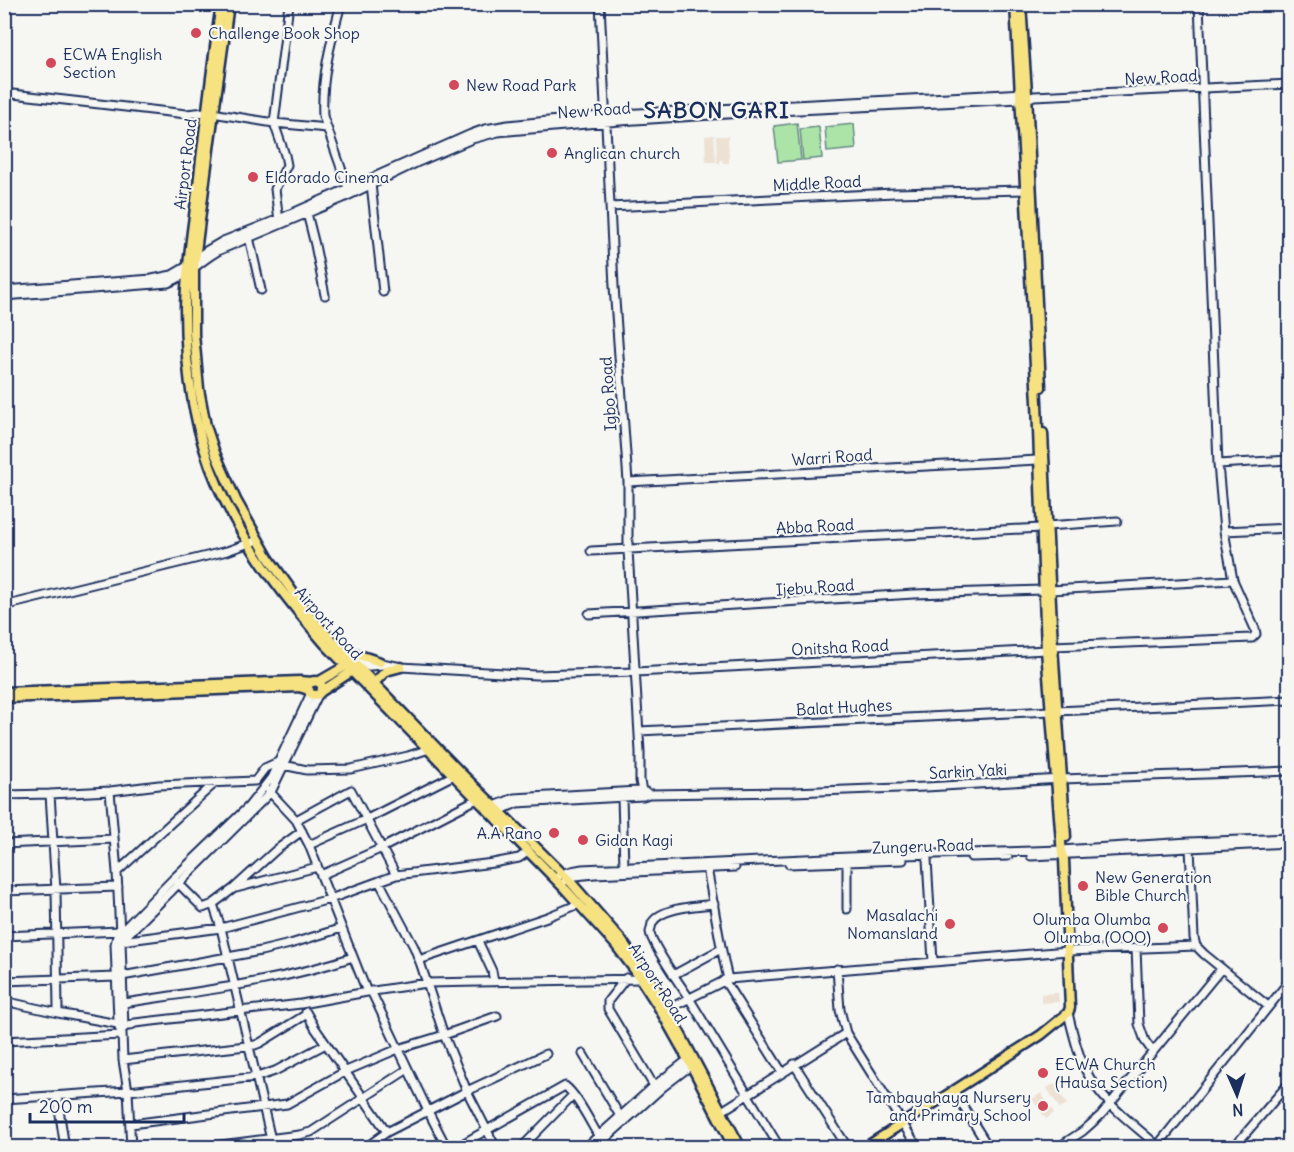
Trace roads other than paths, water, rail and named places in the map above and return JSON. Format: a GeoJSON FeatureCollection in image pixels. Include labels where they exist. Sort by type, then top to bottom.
{"type":"FeatureCollection","features":[{"type":"Feature","properties":{"kind":"main road","name":"Airport Road"},"geometry":{"type":"LineString","coordinates":[[221,4],[210,113],[185,309],[194,409],[211,454],[258,540],[306,611],[340,648],[353,667],[429,749],[477,799],[493,810],[528,851],[561,879],[579,904],[615,944],[692,1061],[741,1148]]}},
{"type":"Feature","properties":{"kind":"main road","name":"Airport Road"},"geometry":{"type":"LineString","coordinates":[[210,113],[229,4]]}},
{"type":"Feature","properties":{"kind":"main road"},"geometry":{"type":"LineString","coordinates":[[1015,4],[1026,96],[1026,190],[1037,362],[1038,460],[1044,527]]}},
{"type":"Feature","properties":{"kind":"main road"},"geometry":{"type":"LineString","coordinates":[[864,1148],[1041,1035],[1068,1014],[1071,1001],[1064,854],[1046,590],[1021,4]]}},
{"type":"Feature","properties":{"kind":"main road","name":"Airport Road"},"geometry":{"type":"LineString","coordinates":[[211,454],[218,486],[248,544],[276,586],[325,644],[374,683],[493,810],[622,941],[668,1009],[734,1148]]}},
{"type":"Feature","properties":{"kind":"main road"},"geometry":{"type":"LineString","coordinates":[[340,648],[384,663]]}},
{"type":"Feature","properties":{"kind":"main road"},"geometry":{"type":"LineString","coordinates":[[4,698],[299,687],[315,689],[353,667]]}},
{"type":"Feature","properties":{"kind":"main road"},"geometry":{"type":"LineString","coordinates":[[374,683],[386,671],[401,667]]}},
{"type":"Feature","properties":{"kind":"main road"},"geometry":{"type":"LineString","coordinates":[[4,692],[299,681],[315,689]]}},
{"type":"Feature","properties":{"kind":"street"},"geometry":{"type":"LineString","coordinates":[[279,222],[275,189],[287,165],[274,123],[289,4]]}},
{"type":"Feature","properties":{"kind":"street"},"geometry":{"type":"LineString","coordinates":[[341,4],[330,42],[322,104],[323,116],[348,188]]}},
{"type":"Feature","properties":{"kind":"street","name":"Igbo Road"},"geometry":{"type":"LineString","coordinates":[[600,4],[614,286],[628,482],[628,550],[642,793]]}},
{"type":"Feature","properties":{"kind":"street"},"geometry":{"type":"LineString","coordinates":[[1200,4],[1218,464],[1224,531],[1233,580]]}},
{"type":"Feature","properties":{"kind":"street","name":"New Road"},"geometry":{"type":"LineString","coordinates":[[191,266],[216,245],[307,213],[340,196],[348,188],[486,131],[605,119],[824,103],[1290,84]]}},
{"type":"Feature","properties":{"kind":"street"},"geometry":{"type":"LineString","coordinates":[[4,93],[186,114],[210,113],[327,128]]}},
{"type":"Feature","properties":{"kind":"street","name":"New Road"},"geometry":{"type":"LineString","coordinates":[[191,266],[279,222],[371,184],[429,154]]}},
{"type":"Feature","properties":{"kind":"street"},"geometry":{"type":"LineString","coordinates":[[371,184],[383,292]]}},
{"type":"Feature","properties":{"kind":"street","name":"Middle Road"},"geometry":{"type":"LineString","coordinates":[[610,207],[894,193],[1026,190]]}},
{"type":"Feature","properties":{"kind":"street"},"geometry":{"type":"LineString","coordinates":[[307,213],[325,295]]}},
{"type":"Feature","properties":{"kind":"street"},"geometry":{"type":"LineString","coordinates":[[249,237],[261,290]]}},
{"type":"Feature","properties":{"kind":"street"},"geometry":{"type":"LineString","coordinates":[[4,290],[164,278],[191,266]]}},
{"type":"Feature","properties":{"kind":"street"},"geometry":{"type":"LineString","coordinates":[[4,296],[158,285],[175,281],[191,266]]}},
{"type":"Feature","properties":{"kind":"street","name":"Warri Road"},"geometry":{"type":"LineString","coordinates":[[628,482],[1038,460]]}},
{"type":"Feature","properties":{"kind":"street"},"geometry":{"type":"LineString","coordinates":[[1218,464],[1290,460]]}},
{"type":"Feature","properties":{"kind":"street","name":"Abba Road"},"geometry":{"type":"LineString","coordinates":[[591,551],[1118,521]]}},
{"type":"Feature","properties":{"kind":"street"},"geometry":{"type":"LineString","coordinates":[[1224,531],[1290,528]]}},
{"type":"Feature","properties":{"kind":"street"},"geometry":{"type":"LineString","coordinates":[[4,606],[227,551],[258,540]]}},
{"type":"Feature","properties":{"kind":"street","name":"Ijebu Road"},"geometry":{"type":"LineString","coordinates":[[589,614],[914,594],[1233,580]]}},
{"type":"Feature","properties":{"kind":"street","name":"Onitsha Road"},"geometry":{"type":"LineString","coordinates":[[353,667],[384,663],[401,667],[530,675],[636,672],[1252,638],[1256,634],[1255,629],[1233,580]]}},
{"type":"Feature","properties":{"kind":"street"},"geometry":{"type":"LineString","coordinates":[[120,935],[173,879],[249,806],[280,763],[315,689]]}},
{"type":"Feature","properties":{"kind":"street","name":"Balat Hughes"},"geometry":{"type":"LineString","coordinates":[[639,731],[1290,700]]}},
{"type":"Feature","properties":{"kind":"street"},"geometry":{"type":"LineString","coordinates":[[4,795],[110,791],[159,785],[255,781],[266,768],[280,763],[307,770],[351,769],[429,749]]}},
{"type":"Feature","properties":{"kind":"street"},"geometry":{"type":"LineString","coordinates":[[120,935],[178,884],[271,792],[280,763]]}},
{"type":"Feature","properties":{"kind":"street","name":"Sarkin Yaki"},"geometry":{"type":"LineString","coordinates":[[493,810],[517,803],[622,797],[642,793],[926,787],[1059,779],[1290,771]]}},
{"type":"Feature","properties":{"kind":"street"},"geometry":{"type":"LineString","coordinates":[[309,845],[367,819],[454,775]]}},
{"type":"Feature","properties":{"kind":"street"},"geometry":{"type":"LineString","coordinates":[[117,872],[215,783]]}},
{"type":"Feature","properties":{"kind":"street"},"geometry":{"type":"LineString","coordinates":[[264,786],[296,820],[302,831],[353,957],[447,1148]]}},
{"type":"Feature","properties":{"kind":"street"},"geometry":{"type":"LineString","coordinates":[[296,820],[351,790],[396,875]]}},
{"type":"Feature","properties":{"kind":"street"},"geometry":{"type":"LineString","coordinates":[[110,791],[118,888],[121,1027],[131,1124],[131,1148]]}},
{"type":"Feature","properties":{"kind":"street"},"geometry":{"type":"LineString","coordinates":[[493,810],[514,798],[642,793]]}},
{"type":"Feature","properties":{"kind":"street"},"geometry":{"type":"LineString","coordinates":[[50,794],[56,890],[58,1009]]}},
{"type":"Feature","properties":{"kind":"street"},"geometry":{"type":"LineString","coordinates":[[622,797],[624,867]]}},
{"type":"Feature","properties":{"kind":"street"},"geometry":{"type":"LineString","coordinates":[[321,875],[382,848],[477,799]]}},
{"type":"Feature","properties":{"kind":"street"},"geometry":{"type":"LineString","coordinates":[[178,884],[203,908],[213,904],[302,831]]}},
{"type":"Feature","properties":{"kind":"street"},"geometry":{"type":"LineString","coordinates":[[561,879],[577,870],[624,867],[871,856],[1064,854],[1211,841],[1290,838]]}},
{"type":"Feature","properties":{"kind":"street"},"geometry":{"type":"LineString","coordinates":[[4,844],[114,839]]}},
{"type":"Feature","properties":{"kind":"street","name":"Zungeru Road"},"geometry":{"type":"LineString","coordinates":[[561,879],[587,875],[707,868],[1290,843]]}},
{"type":"Feature","properties":{"kind":"street"},"geometry":{"type":"LineString","coordinates":[[1190,847],[1196,946],[1268,1006]]}},
{"type":"Feature","properties":{"kind":"street"},"geometry":{"type":"LineString","coordinates":[[4,936],[120,935],[221,928],[330,898],[396,875],[493,863],[519,858],[528,851]]}},
{"type":"Feature","properties":{"kind":"street"},"geometry":{"type":"LineString","coordinates":[[927,859],[933,962]]}},
{"type":"Feature","properties":{"kind":"street"},"geometry":{"type":"LineString","coordinates":[[847,862],[847,909]]}},
{"type":"Feature","properties":{"kind":"street"},"geometry":{"type":"LineString","coordinates":[[233,889],[317,867]]}},
{"type":"Feature","properties":{"kind":"street"},"geometry":{"type":"LineString","coordinates":[[707,868],[726,979],[782,1072]]}},
{"type":"Feature","properties":{"kind":"street"},"geometry":{"type":"LineString","coordinates":[[379,881],[414,947],[444,1035],[467,1091],[496,1148]]}},
{"type":"Feature","properties":{"kind":"street"},"geometry":{"type":"LineString","coordinates":[[4,891],[118,888]]}},
{"type":"Feature","properties":{"kind":"street"},"geometry":{"type":"LineString","coordinates":[[213,904],[229,957],[273,1148]]}},
{"type":"Feature","properties":{"kind":"street"},"geometry":{"type":"LineString","coordinates":[[419,960],[579,904]]}},
{"type":"Feature","properties":{"kind":"street"},"geometry":{"type":"LineString","coordinates":[[714,904],[675,909],[662,915],[651,925],[650,934],[780,1148]]}},
{"type":"Feature","properties":{"kind":"street"},"geometry":{"type":"LineString","coordinates":[[4,981],[119,977],[290,944],[342,928]]}},
{"type":"Feature","properties":{"kind":"street"},"geometry":{"type":"LineString","coordinates":[[478,941],[492,971],[494,982]]}},
{"type":"Feature","properties":{"kind":"street"},"geometry":{"type":"LineString","coordinates":[[668,1009],[726,979],[1068,951],[1196,946]]}},
{"type":"Feature","properties":{"kind":"street"},"geometry":{"type":"LineString","coordinates":[[1136,948],[1139,1024],[1152,1052]]}},
{"type":"Feature","properties":{"kind":"street"},"geometry":{"type":"LineString","coordinates":[[674,975],[721,949]]}},
{"type":"Feature","properties":{"kind":"street"},"geometry":{"type":"LineString","coordinates":[[124,1003],[235,986],[321,968],[353,957]]}},
{"type":"Feature","properties":{"kind":"street"},"geometry":{"type":"LineString","coordinates":[[837,969],[840,1010],[846,1033],[918,1148]]}},
{"type":"Feature","properties":{"kind":"street"},"geometry":{"type":"LineString","coordinates":[[1058,1147],[1093,1124],[1221,969]]}},
{"type":"Feature","properties":{"kind":"street"},"geometry":{"type":"LineString","coordinates":[[119,977],[124,1003],[121,1027]]}},
{"type":"Feature","properties":{"kind":"street"},"geometry":{"type":"LineString","coordinates":[[626,978],[608,1002],[608,1009],[654,1086]]}},
{"type":"Feature","properties":{"kind":"street"},"geometry":{"type":"LineString","coordinates":[[4,1041],[301,1004],[427,983],[640,979]]}},
{"type":"Feature","properties":{"kind":"street"},"geometry":{"type":"LineString","coordinates":[[1068,1014],[1077,1050],[1086,1073],[1111,1104],[1159,1146],[1290,980]]}},
{"type":"Feature","properties":{"kind":"street"},"geometry":{"type":"LineString","coordinates":[[4,999],[121,1027]]}},
{"type":"Feature","properties":{"kind":"street"},"geometry":{"type":"LineString","coordinates":[[4,999],[58,1009],[121,1027]]}},
{"type":"Feature","properties":{"kind":"street"},"geometry":{"type":"LineString","coordinates":[[301,1004],[387,1132]]}},
{"type":"Feature","properties":{"kind":"street"},"geometry":{"type":"LineString","coordinates":[[123,1060],[260,1043],[307,1014]]}},
{"type":"Feature","properties":{"kind":"street"},"geometry":{"type":"LineString","coordinates":[[131,1124],[287,1104],[346,1071],[398,1049],[497,1016]]}},
{"type":"Feature","properties":{"kind":"street"},"geometry":{"type":"LineString","coordinates":[[722,1111],[846,1033]]}},
{"type":"Feature","properties":{"kind":"street"},"geometry":{"type":"LineString","coordinates":[[4,1099],[128,1091],[257,1077],[274,1071],[326,1044]]}},
{"type":"Feature","properties":{"kind":"street"},"geometry":{"type":"LineString","coordinates":[[365,1148],[387,1132],[546,1053]]}},
{"type":"Feature","properties":{"kind":"street"},"geometry":{"type":"LineString","coordinates":[[583,1054],[620,1116]]}},
{"type":"Feature","properties":{"kind":"street"},"geometry":{"type":"LineString","coordinates":[[595,1148],[620,1116],[654,1086],[692,1061]]}},
{"type":"Feature","properties":{"kind":"street"},"geometry":{"type":"LineString","coordinates":[[585,1148],[601,1138],[692,1061]]}},
{"type":"Feature","properties":{"kind":"street"},"geometry":{"type":"LineString","coordinates":[[794,1064],[848,1148]]}},
{"type":"Feature","properties":{"kind":"street"},"geometry":{"type":"LineString","coordinates":[[197,1148],[299,1135],[311,1131],[408,1069]]}},
{"type":"Feature","properties":{"kind":"street"},"geometry":{"type":"LineString","coordinates":[[1233,1148],[1290,1082]]}},
{"type":"Feature","properties":{"kind":"street"},"geometry":{"type":"LineString","coordinates":[[455,1148],[566,1086],[601,1138]]}},
{"type":"Feature","properties":{"kind":"street"},"geometry":{"type":"LineString","coordinates":[[953,1090],[989,1148]]}},
{"type":"Feature","properties":{"kind":"street"},"geometry":{"type":"LineString","coordinates":[[57,1095],[65,1148]]}},
{"type":"Feature","properties":{"kind":"street"},"geometry":{"type":"LineString","coordinates":[[521,1148],[573,1095]]}},
{"type":"Feature","properties":{"kind":"waterway"},"geometry":{"type":"LineString","coordinates":[[1286,1148],[1290,1142]]}},
{"type":"Feature","properties":{"kind":"place","name":"Challenge Book Shop"},"geometry":{"type":"Point","coordinates":[196,33]}},
{"type":"Feature","properties":{"kind":"place","name":"ECWA English Section"},"geometry":{"type":"Point","coordinates":[51,63]}},
{"type":"Feature","properties":{"kind":"place","name":"New Road Park"},"geometry":{"type":"Point","coordinates":[454,85]}},
{"type":"Feature","properties":{"kind":"place","name":"Anglican church"},"geometry":{"type":"Point","coordinates":[552,153]}},
{"type":"Feature","properties":{"kind":"place","name":"Eldorado Cinema"},"geometry":{"type":"Point","coordinates":[253,177]}},
{"type":"Feature","properties":{"kind":"place","name":"A.A Rano"},"geometry":{"type":"Point","coordinates":[554,833]}},
{"type":"Feature","properties":{"kind":"place","name":"Gidan Kagi"},"geometry":{"type":"Point","coordinates":[583,840]}},
{"type":"Feature","properties":{"kind":"place","name":"New Generation Bible Church"},"geometry":{"type":"Point","coordinates":[1083,886]}},
{"type":"Feature","properties":{"kind":"place","name":"Masalachi Nomansland"},"geometry":{"type":"Point","coordinates":[950,924]}},
{"type":"Feature","properties":{"kind":"place","name":"Olumba Olumba Olumba (OOO)"},"geometry":{"type":"Point","coordinates":[1163,928]}},
{"type":"Feature","properties":{"kind":"place","name":"ECWA Church (Hausa Section)"},"geometry":{"type":"Point","coordinates":[1043,1073]}},
{"type":"Feature","properties":{"kind":"place","name":"Tambayahaya Nursery and Primary School"},"geometry":{"type":"Point","coordinates":[1043,1106]}},
{"type":"Feature","properties":{"kind":"district","name":"SABON GARI"},"geometry":{"type":"Point","coordinates":[717,110]}}]}
